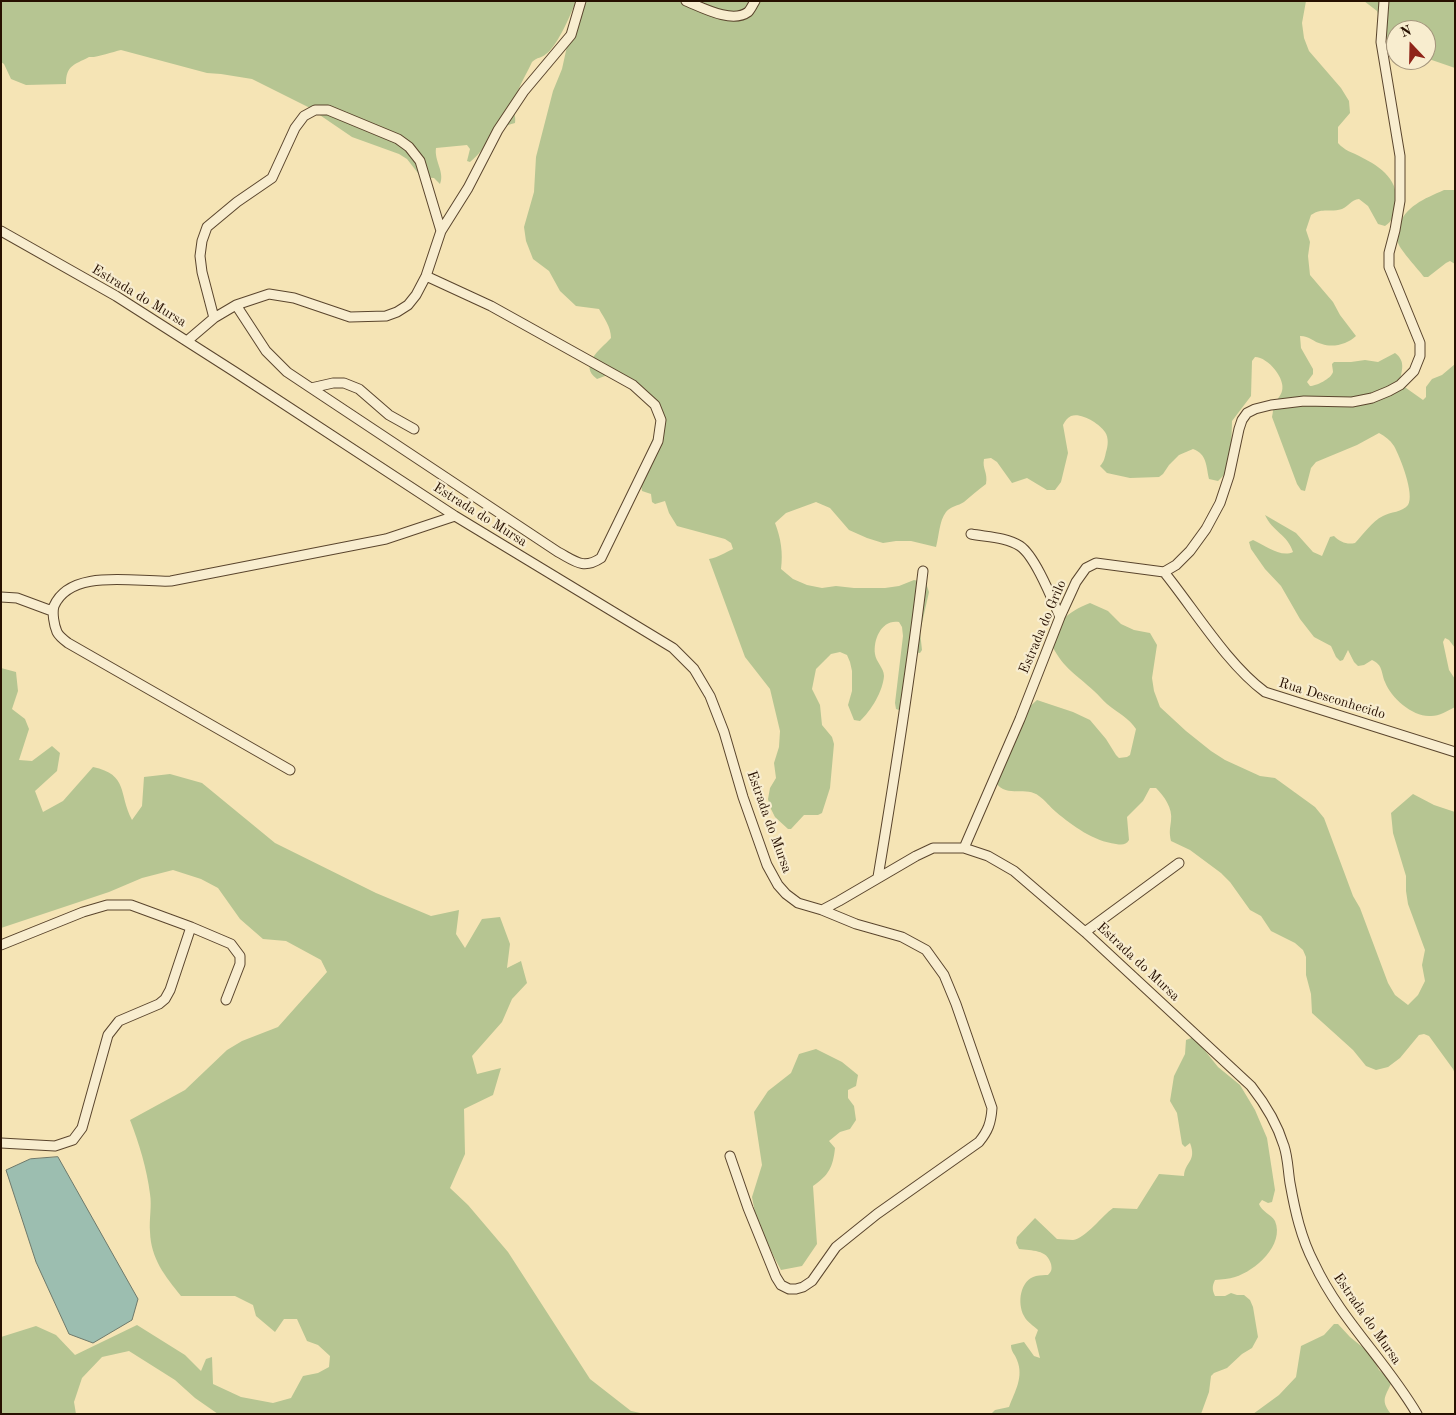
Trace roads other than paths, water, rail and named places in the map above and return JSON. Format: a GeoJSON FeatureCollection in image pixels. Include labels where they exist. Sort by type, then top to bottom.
{"type":"FeatureCollection","features":[{"type":"Feature","properties":{"kind":"street"},"geometry":{"type":"LineString","coordinates":[[186,341],[214,318],[236,305],[269,294],[284,295],[350,317],[386,316],[408,305],[416,295],[426,276],[441,231],[468,188],[498,130],[524,91],[571,35],[581,1]]}},
{"type":"Feature","properties":{"kind":"street"},"geometry":{"type":"LineString","coordinates":[[686,1],[722,15],[736,17],[748,12],[755,1]]}},
{"type":"Feature","properties":{"kind":"street"},"geometry":{"type":"LineString","coordinates":[[1164,572],[1176,565],[1190,551],[1206,529],[1220,503],[1230,476],[1239,429],[1247,413],[1255,409],[1304,401],[1352,402],[1372,398],[1400,385],[1414,371],[1420,356],[1420,344],[1389,267],[1389,253],[1400,201],[1400,165],[1381,42],[1384,1]]}},
{"type":"Feature","properties":{"kind":"street"},"geometry":{"type":"LineString","coordinates":[[214,318],[202,272],[200,256],[206,227],[237,202],[272,178],[295,128],[304,116],[315,110],[328,110],[398,139],[409,147],[420,161],[441,231]]}},
{"type":"Feature","properties":{"kind":"street","name":"Estrada do Mursa"},"geometry":{"type":"LineString","coordinates":[[1,231],[116,296],[455,516],[673,648],[694,669],[710,696],[724,732],[743,797],[771,871],[778,885],[798,903],[822,910],[878,877],[933,848],[964,848],[988,856],[1014,871],[1085,932],[1252,1086],[1266,1104],[1285,1148],[1295,1211],[1304,1242],[1314,1265],[1349,1322],[1408,1399],[1417,1414]]}},
{"type":"Feature","properties":{"kind":"street"},"geometry":{"type":"LineString","coordinates":[[236,305],[266,351],[287,372],[558,552],[581,564],[592,564],[601,558],[658,441],[661,420],[655,405],[633,385],[491,306],[426,276]]}},
{"type":"Feature","properties":{"kind":"street"},"geometry":{"type":"LineString","coordinates":[[311,388],[333,383],[344,383],[352,386],[359,389],[389,415],[414,429]]}},
{"type":"Feature","properties":{"kind":"street"},"geometry":{"type":"LineString","coordinates":[[290,770],[68,643],[57,633],[52,611],[57,600],[72,587],[98,579],[171,581],[386,538],[455,516]]}},
{"type":"Feature","properties":{"kind":"street"},"geometry":{"type":"LineString","coordinates":[[971,534],[1006,540],[1022,547],[1034,563],[1060,617]]}},
{"type":"Feature","properties":{"kind":"street","name":"Estrada do Grilo"},"geometry":{"type":"LineString","coordinates":[[964,848],[1020,718],[1060,617],[1082,573],[1090,565],[1096,563],[1164,572]]}},
{"type":"Feature","properties":{"kind":"street"},"geometry":{"type":"LineString","coordinates":[[878,877],[908,692],[924,571]]}},
{"type":"Feature","properties":{"kind":"street","name":"Rua Desconhecido"},"geometry":{"type":"LineString","coordinates":[[1164,572],[1230,658],[1265,692],[1455,752]]}},
{"type":"Feature","properties":{"kind":"street"},"geometry":{"type":"LineString","coordinates":[[1,597],[17,598],[52,611]]}},
{"type":"Feature","properties":{"kind":"street"},"geometry":{"type":"LineString","coordinates":[[1085,932],[1179,863]]}},
{"type":"Feature","properties":{"kind":"street"},"geometry":{"type":"LineString","coordinates":[[1,945],[83,912],[107,905],[131,904],[231,944],[240,956],[240,964],[226,1000]]}},
{"type":"Feature","properties":{"kind":"street"},"geometry":{"type":"LineString","coordinates":[[730,1156],[748,1208],[776,1277],[781,1285],[789,1289],[796,1289],[812,1280],[836,1247],[877,1214],[979,1142],[988,1131],[992,1108],[956,1004],[944,975],[934,960],[926,950],[915,943],[856,924],[822,910]]}},
{"type":"Feature","properties":{"kind":"street"},"geometry":{"type":"LineString","coordinates":[[1,1143],[55,1146],[73,1140],[82,1128],[108,1035],[119,1021],[159,1004],[165,998],[170,990],[192,927]]}}]}
